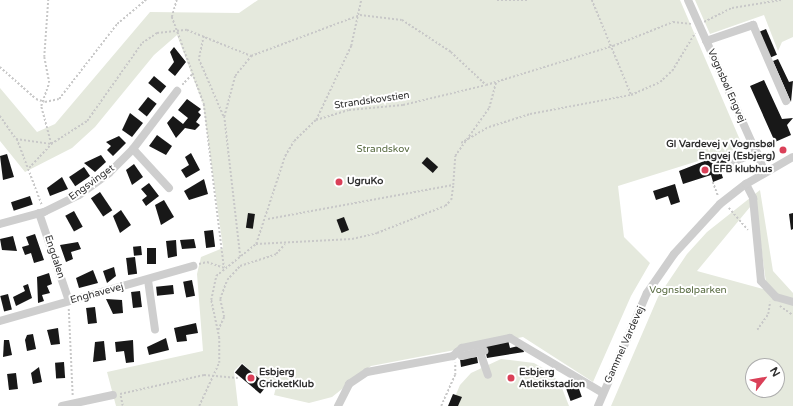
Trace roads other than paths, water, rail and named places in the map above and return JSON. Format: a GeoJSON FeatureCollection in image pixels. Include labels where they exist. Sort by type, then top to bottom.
{"type":"FeatureCollection","features":[{"type":"Feature","properties":{"kind":"street","name":"Vognsbøl Engvej"},"geometry":{"type":"LineString","coordinates":[[688,0],[766,172]]}},
{"type":"Feature","properties":{"kind":"street"},"geometry":{"type":"LineString","coordinates":[[706,41],[753,25],[786,101]]}},
{"type":"Feature","properties":{"kind":"street","name":"Engsvinget"},"geometry":{"type":"LineString","coordinates":[[0,224],[42,212],[79,195],[133,149],[177,91]]}},
{"type":"Feature","properties":{"kind":"street"},"geometry":{"type":"LineString","coordinates":[[133,149],[169,188]]}},
{"type":"Feature","properties":{"kind":"street"},"geometry":{"type":"LineString","coordinates":[[732,162],[757,153]]}},
{"type":"Feature","properties":{"kind":"street","name":"Gammel Vardevej"},"geometry":{"type":"LineString","coordinates":[[598,406],[647,293],[674,254],[724,202],[746,184],[793,157]]}},
{"type":"Feature","properties":{"kind":"street"},"geometry":{"type":"LineString","coordinates":[[746,184],[753,198],[761,282],[776,297],[793,302]]}},
{"type":"Feature","properties":{"kind":"street","name":"Engdalen"},"geometry":{"type":"LineString","coordinates":[[42,212],[69,301]]}},
{"type":"Feature","properties":{"kind":"street","name":"Enghavevej"},"geometry":{"type":"LineString","coordinates":[[0,322],[193,266]]}},
{"type":"Feature","properties":{"kind":"street"},"geometry":{"type":"LineString","coordinates":[[148,280],[155,330]]}},
{"type":"Feature","properties":{"kind":"street"},"geometry":{"type":"LineString","coordinates":[[455,354],[462,348],[510,338],[603,393]]}},
{"type":"Feature","properties":{"kind":"street"},"geometry":{"type":"LineString","coordinates":[[338,406],[349,384],[367,372],[455,354],[462,356],[482,352],[488,375]]}},
{"type":"Feature","properties":{"kind":"street"},"geometry":{"type":"LineString","coordinates":[[62,406],[116,395]]}},
{"type":"Feature","properties":{"kind":"place","name":"Gl Vardevej v Vognsbøl Engvej (Esbjerg)"},"geometry":{"type":"Point","coordinates":[783,150]}},
{"type":"Feature","properties":{"kind":"place","name":"EFB klubhus"},"geometry":{"type":"Point","coordinates":[705,170]}},
{"type":"Feature","properties":{"kind":"place","name":"UgruKo"},"geometry":{"type":"Point","coordinates":[339,182]}},
{"type":"Feature","properties":{"kind":"place","name":"Esbjerg CricketKlub"},"geometry":{"type":"Point","coordinates":[251,378]}},
{"type":"Feature","properties":{"kind":"place","name":"Esbjerg Atletikstadion"},"geometry":{"type":"Point","coordinates":[511,378]}},
{"type":"Feature","properties":{"kind":"park label","name":"Strandskov"},"geometry":{"type":"Point","coordinates":[383,150]}},
{"type":"Feature","properties":{"kind":"park label","name":"Vognsbølparken"},"geometry":{"type":"Point","coordinates":[688,291]}}]}
